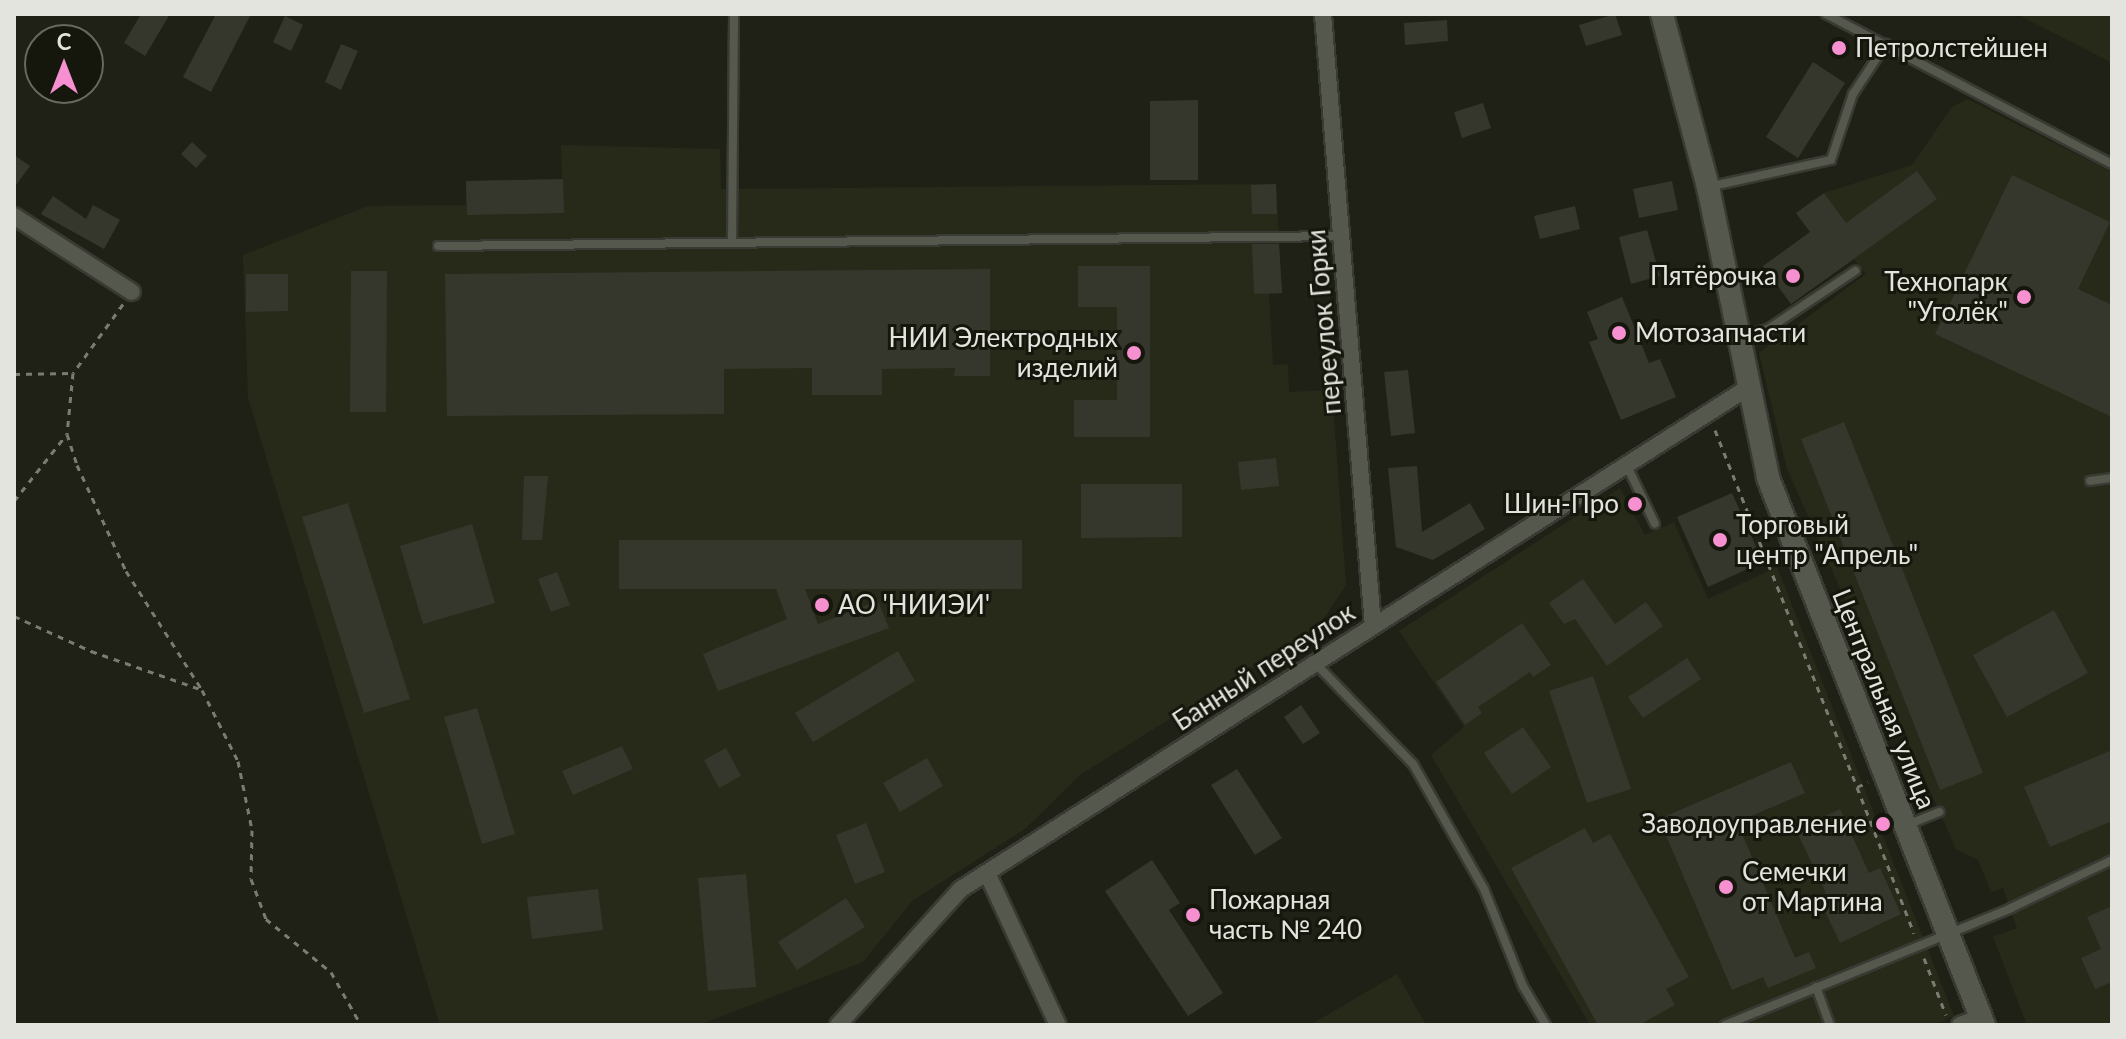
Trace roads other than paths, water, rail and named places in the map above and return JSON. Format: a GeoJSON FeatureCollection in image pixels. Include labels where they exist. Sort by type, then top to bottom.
{"type":"FeatureCollection","features":[{"type":"Feature","properties":{"kind":"main road","name":"Центральная улица"},"geometry":{"type":"LineString","coordinates":[[1662,14],[1708,187],[1749,387],[1779,510],[1947,932],[1975,1022]]}},
{"type":"Feature","properties":{"kind":"street","name":"переулок Горки"},"geometry":{"type":"LineString","coordinates":[[1323,14],[1373,626]]}},
{"type":"Feature","properties":{"kind":"street"},"geometry":{"type":"LineString","coordinates":[[14,216],[132,292]]}},
{"type":"Feature","properties":{"kind":"street","name":"Банный переулок"},"geometry":{"type":"LineString","coordinates":[[838,1025],[961,889],[1749,387]]}},
{"type":"Feature","properties":{"kind":"street"},"geometry":{"type":"LineString","coordinates":[[987,873],[1058,1025]]}},
{"type":"Feature","properties":{"kind":"lane"},"geometry":{"type":"LineString","coordinates":[[732,243],[734,14]]}},
{"type":"Feature","properties":{"kind":"lane"},"geometry":{"type":"LineString","coordinates":[[1826,14],[2112,164]]}},
{"type":"Feature","properties":{"kind":"lane"},"geometry":{"type":"LineString","coordinates":[[1708,187],[1831,160],[1853,94],[1886,44]]}},
{"type":"Feature","properties":{"kind":"lane"},"geometry":{"type":"LineString","coordinates":[[438,246],[1341,236]]}},
{"type":"Feature","properties":{"kind":"lane"},"geometry":{"type":"LineString","coordinates":[[1738,336],[1768,329],[1855,271]]}},
{"type":"Feature","properties":{"kind":"lane"},"geometry":{"type":"LineString","coordinates":[[1626,465],[1655,524]]}},
{"type":"Feature","properties":{"kind":"lane"},"geometry":{"type":"LineString","coordinates":[[2090,481],[2112,478]]}},
{"type":"Feature","properties":{"kind":"lane"},"geometry":{"type":"LineString","coordinates":[[1315,663],[1413,764],[1484,889],[1523,986],[1546,1025]]}},
{"type":"Feature","properties":{"kind":"lane"},"geometry":{"type":"LineString","coordinates":[[1904,826],[1940,812]]}},
{"type":"Feature","properties":{"kind":"lane"},"geometry":{"type":"LineString","coordinates":[[1725,1025],[2112,860]]}},
{"type":"Feature","properties":{"kind":"lane"},"geometry":{"type":"LineString","coordinates":[[1816,987],[1830,1025]]}},
{"type":"Feature","properties":{"kind":"place","name":"Петролстейшен"},"geometry":{"type":"Point","coordinates":[1839,48]}},
{"type":"Feature","properties":{"kind":"place","name":"Пятёрочка"},"geometry":{"type":"Point","coordinates":[1793,276]}},
{"type":"Feature","properties":{"kind":"place","name":"Технопарк \"Уголёк\""},"geometry":{"type":"Point","coordinates":[2024,297]}},
{"type":"Feature","properties":{"kind":"place","name":"Мотозапчасти"},"geometry":{"type":"Point","coordinates":[1619,333]}},
{"type":"Feature","properties":{"kind":"place","name":"НИИ Электродных изделий"},"geometry":{"type":"Point","coordinates":[1134,353]}},
{"type":"Feature","properties":{"kind":"place","name":"Шин-Про"},"geometry":{"type":"Point","coordinates":[1635,504]}},
{"type":"Feature","properties":{"kind":"place","name":"Торговый центр \"Апрель\""},"geometry":{"type":"Point","coordinates":[1720,540]}},
{"type":"Feature","properties":{"kind":"place","name":"АО 'НИИЭИ'"},"geometry":{"type":"Point","coordinates":[822,605]}},
{"type":"Feature","properties":{"kind":"place","name":"Заводоуправление"},"geometry":{"type":"Point","coordinates":[1883,824]}},
{"type":"Feature","properties":{"kind":"place","name":"Семечки от Мартина"},"geometry":{"type":"Point","coordinates":[1726,887]}},
{"type":"Feature","properties":{"kind":"place","name":"Пожарная часть № 240"},"geometry":{"type":"Point","coordinates":[1193,915]}}]}
